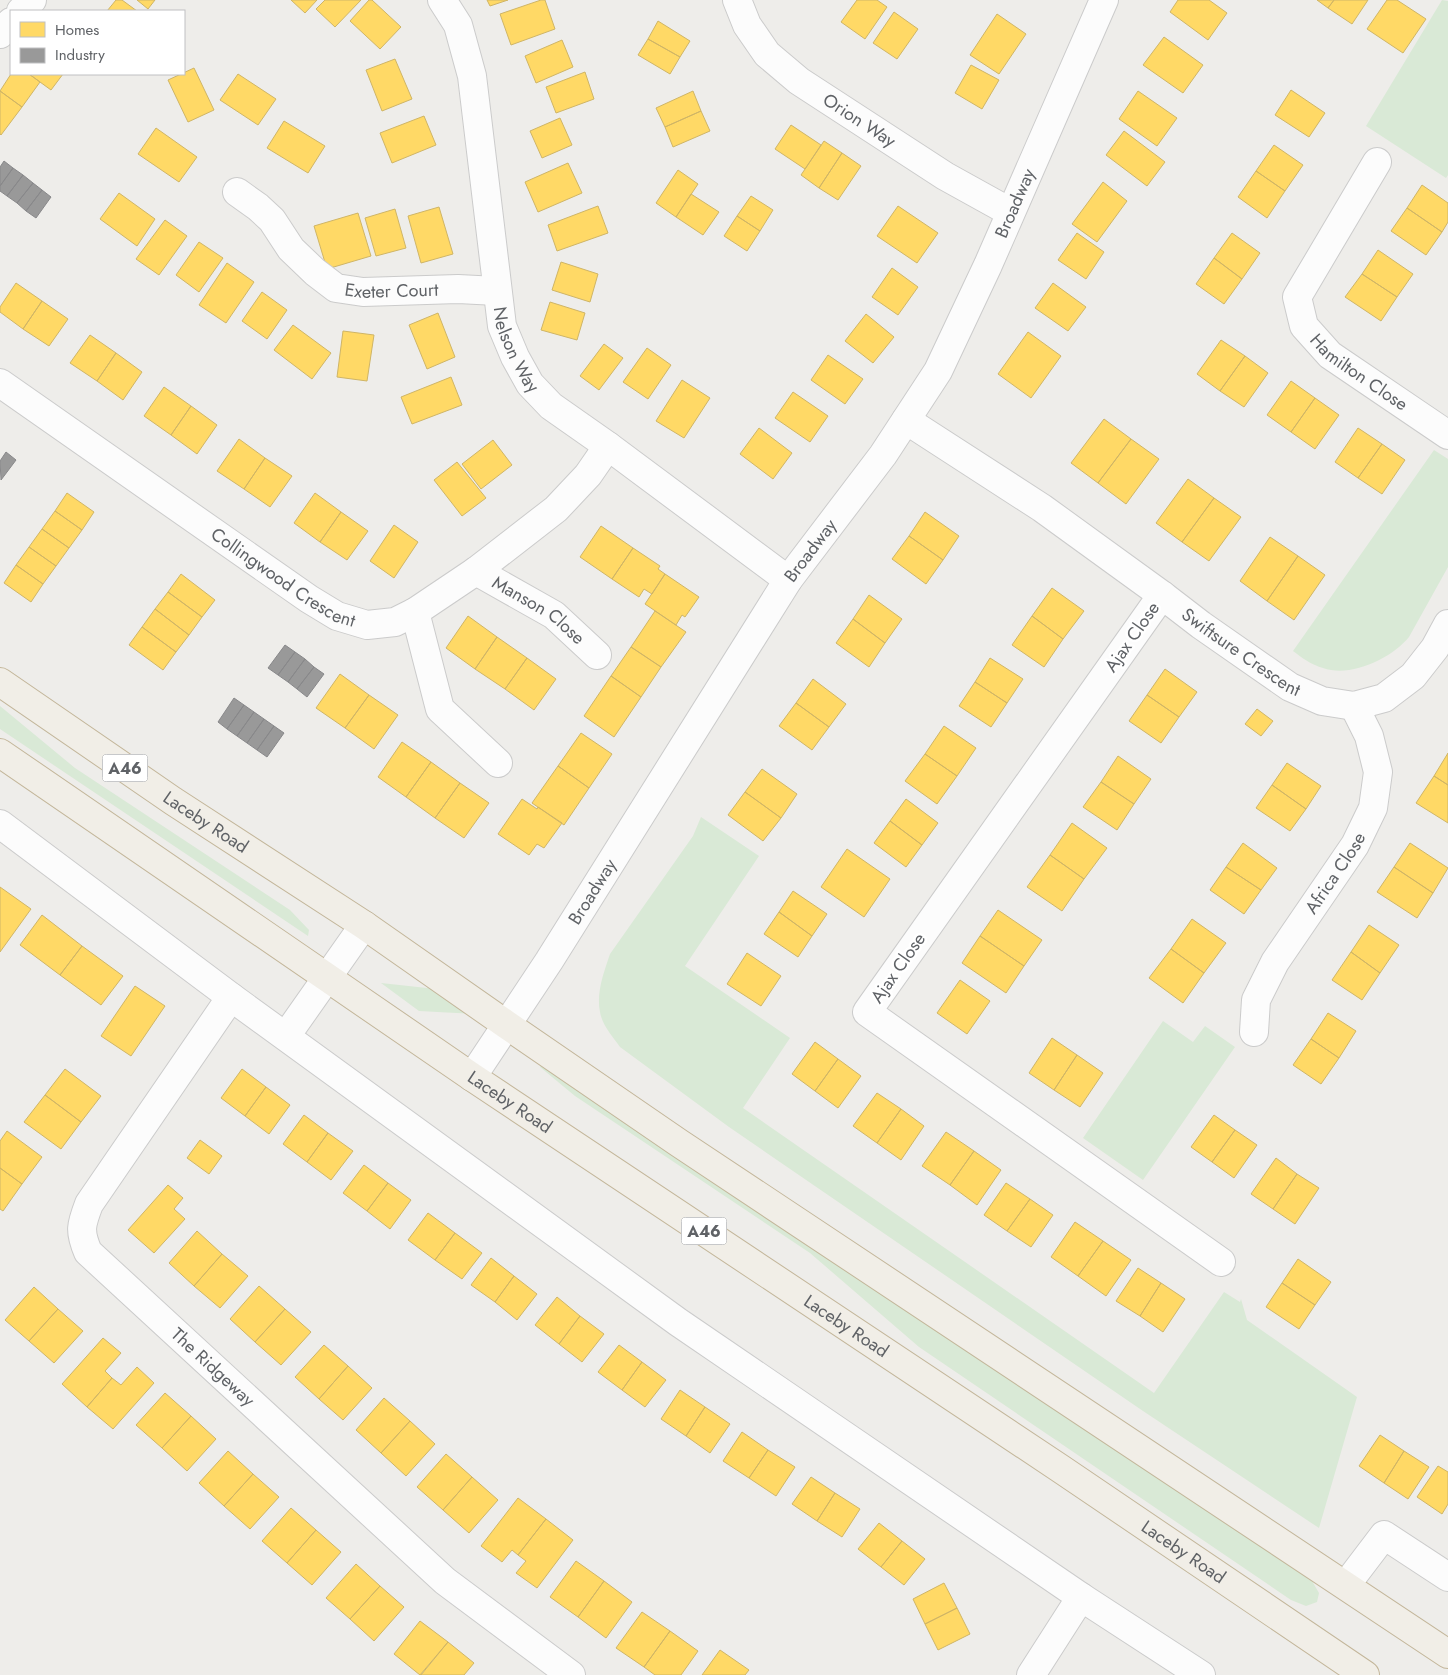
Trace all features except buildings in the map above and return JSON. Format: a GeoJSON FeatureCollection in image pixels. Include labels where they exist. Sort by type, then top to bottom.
{"type":"FeatureCollection","features":[{"type":"Feature","properties":{"kind":"highway","name":"Laceby Road"},"geometry":{"type":"LineString","coordinates":[[0,682],[173,801],[364,925],[507,1026],[688,1149],[1448,1654]]}},
{"type":"Feature","properties":{"kind":"highway","name":"Laceby Road"},"geometry":{"type":"LineString","coordinates":[[0,753],[472,1077],[1061,1469],[1365,1675]]}},
{"type":"Feature","properties":{"kind":"street"},"geometry":{"type":"LineString","coordinates":[[22,10],[32,0]]}},
{"type":"Feature","properties":{"kind":"street","name":"Nelson Way"},"geometry":{"type":"LineString","coordinates":[[442,0],[458,25],[472,76],[502,326],[514,357],[530,384],[551,406],[788,580]]}},
{"type":"Feature","properties":{"kind":"street","name":"Orion Way"},"geometry":{"type":"LineString","coordinates":[[737,0],[747,25],[767,54],[799,81],[945,176],[1010,212]]}},
{"type":"Feature","properties":{"kind":"street","name":"Broadway"},"geometry":{"type":"LineString","coordinates":[[472,1077],[549,961],[788,580],[883,455],[938,371],[988,264],[1104,0]]}},
{"type":"Feature","properties":{"kind":"street"},"geometry":{"type":"LineString","coordinates":[[0,34],[10,23]]}},
{"type":"Feature","properties":{"kind":"street","name":"Hamilton Close"},"geometry":{"type":"LineString","coordinates":[[1377,162],[1297,297],[1304,326],[1330,355],[1448,435]]}},
{"type":"Feature","properties":{"kind":"street","name":"Exeter Court"},"geometry":{"type":"LineString","coordinates":[[236,192],[258,207],[272,220],[291,248],[315,272],[336,288],[363,292],[458,289],[497,291]]}},
{"type":"Feature","properties":{"kind":"street","name":"Collingwood Crescent"},"geometry":{"type":"LineString","coordinates":[[0,383],[309,599],[337,616],[367,625],[395,622],[415,612],[476,570],[556,509],[588,475],[608,446]]}},
{"type":"Feature","properties":{"kind":"street","name":"Swiftsure Crescent"},"geometry":{"type":"LineString","coordinates":[[906,420],[1042,508],[1162,594],[1201,625],[1290,687],[1322,701],[1354,706],[1384,698],[1413,676],[1435,648],[1448,624]]}},
{"type":"Feature","properties":{"kind":"street","name":"Manson Close"},"geometry":{"type":"LineString","coordinates":[[476,570],[554,615],[598,655]]}},
{"type":"Feature","properties":{"kind":"street","name":"Ajax Close"},"geometry":{"type":"LineString","coordinates":[[1162,594],[867,1012],[1221,1262]]}},
{"type":"Feature","properties":{"kind":"street"},"geometry":{"type":"LineString","coordinates":[[415,612],[440,709],[498,763]]}},
{"type":"Feature","properties":{"kind":"street","name":"Africa Close"},"geometry":{"type":"LineString","coordinates":[[1254,1032],[1256,1000],[1275,962],[1355,845],[1373,808],[1378,772],[1369,736],[1354,706]]}},
{"type":"Feature","properties":{"kind":"street"},"geometry":{"type":"LineString","coordinates":[[0,824],[231,997],[678,1322],[1081,1597],[1201,1675]]}},
{"type":"Feature","properties":{"kind":"street"},"geometry":{"type":"LineString","coordinates":[[286,1036],[364,925]]}},
{"type":"Feature","properties":{"kind":"street","name":"The Ridgeway"},"geometry":{"type":"LineString","coordinates":[[231,997],[89,1204],[82,1221],[82,1238],[88,1252],[444,1581],[571,1675]]}},
{"type":"Feature","properties":{"kind":"street"},"geometry":{"type":"LineString","coordinates":[[1346,1585],[1384,1534],[1448,1577]]}},
{"type":"Feature","properties":{"kind":"street"},"geometry":{"type":"LineString","coordinates":[[1031,1675],[1081,1597]]}},
{"type":"Feature","properties":{"kind":"green space"},"geometry":{"type":"Polygon","coordinates":[[[1442,0],[1448,1],[1448,175],[1446,178],[1366,126],[1442,0]]]}},
{"type":"Feature","properties":{"kind":"green space"},"geometry":{"type":"Polygon","coordinates":[[[1434,450],[1448,459],[1448,567],[1409,637],[1402,645],[1382,659],[1358,668],[1334,670],[1319,667],[1307,661],[1293,651],[1434,450]]]}},
{"type":"Feature","properties":{"kind":"green space"},"geometry":{"type":"Polygon","coordinates":[[[0,706],[75,768],[290,910],[309,930],[308,936],[0,729],[0,706]]]}},
{"type":"Feature","properties":{"kind":"green space"},"geometry":{"type":"Polygon","coordinates":[[[701,817],[759,856],[685,966],[790,1038],[743,1108],[1154,1393],[1224,1292],[1240,1302],[1241,1299],[1247,1320],[1357,1397],[1319,1528],[1143,1411],[729,1127],[620,1047],[603,1022],[599,1005],[601,983],[610,954],[693,836],[701,817]]]}},
{"type":"Feature","properties":{"kind":"green space"},"geometry":{"type":"Polygon","coordinates":[[[381,983],[436,989],[475,1014],[419,1011],[381,983]]]}},
{"type":"Feature","properties":{"kind":"green space"},"geometry":{"type":"Polygon","coordinates":[[[1163,1021],[1193,1042],[1205,1026],[1235,1047],[1143,1180],[1083,1138],[1163,1021]]]}},
{"type":"Feature","properties":{"kind":"green space"},"geometry":{"type":"Polygon","coordinates":[[[543,1062],[1312,1581],[1319,1593],[1317,1602],[1306,1606],[1291,1600],[919,1347],[810,1253],[575,1096],[540,1067],[543,1062]]]}}]}
